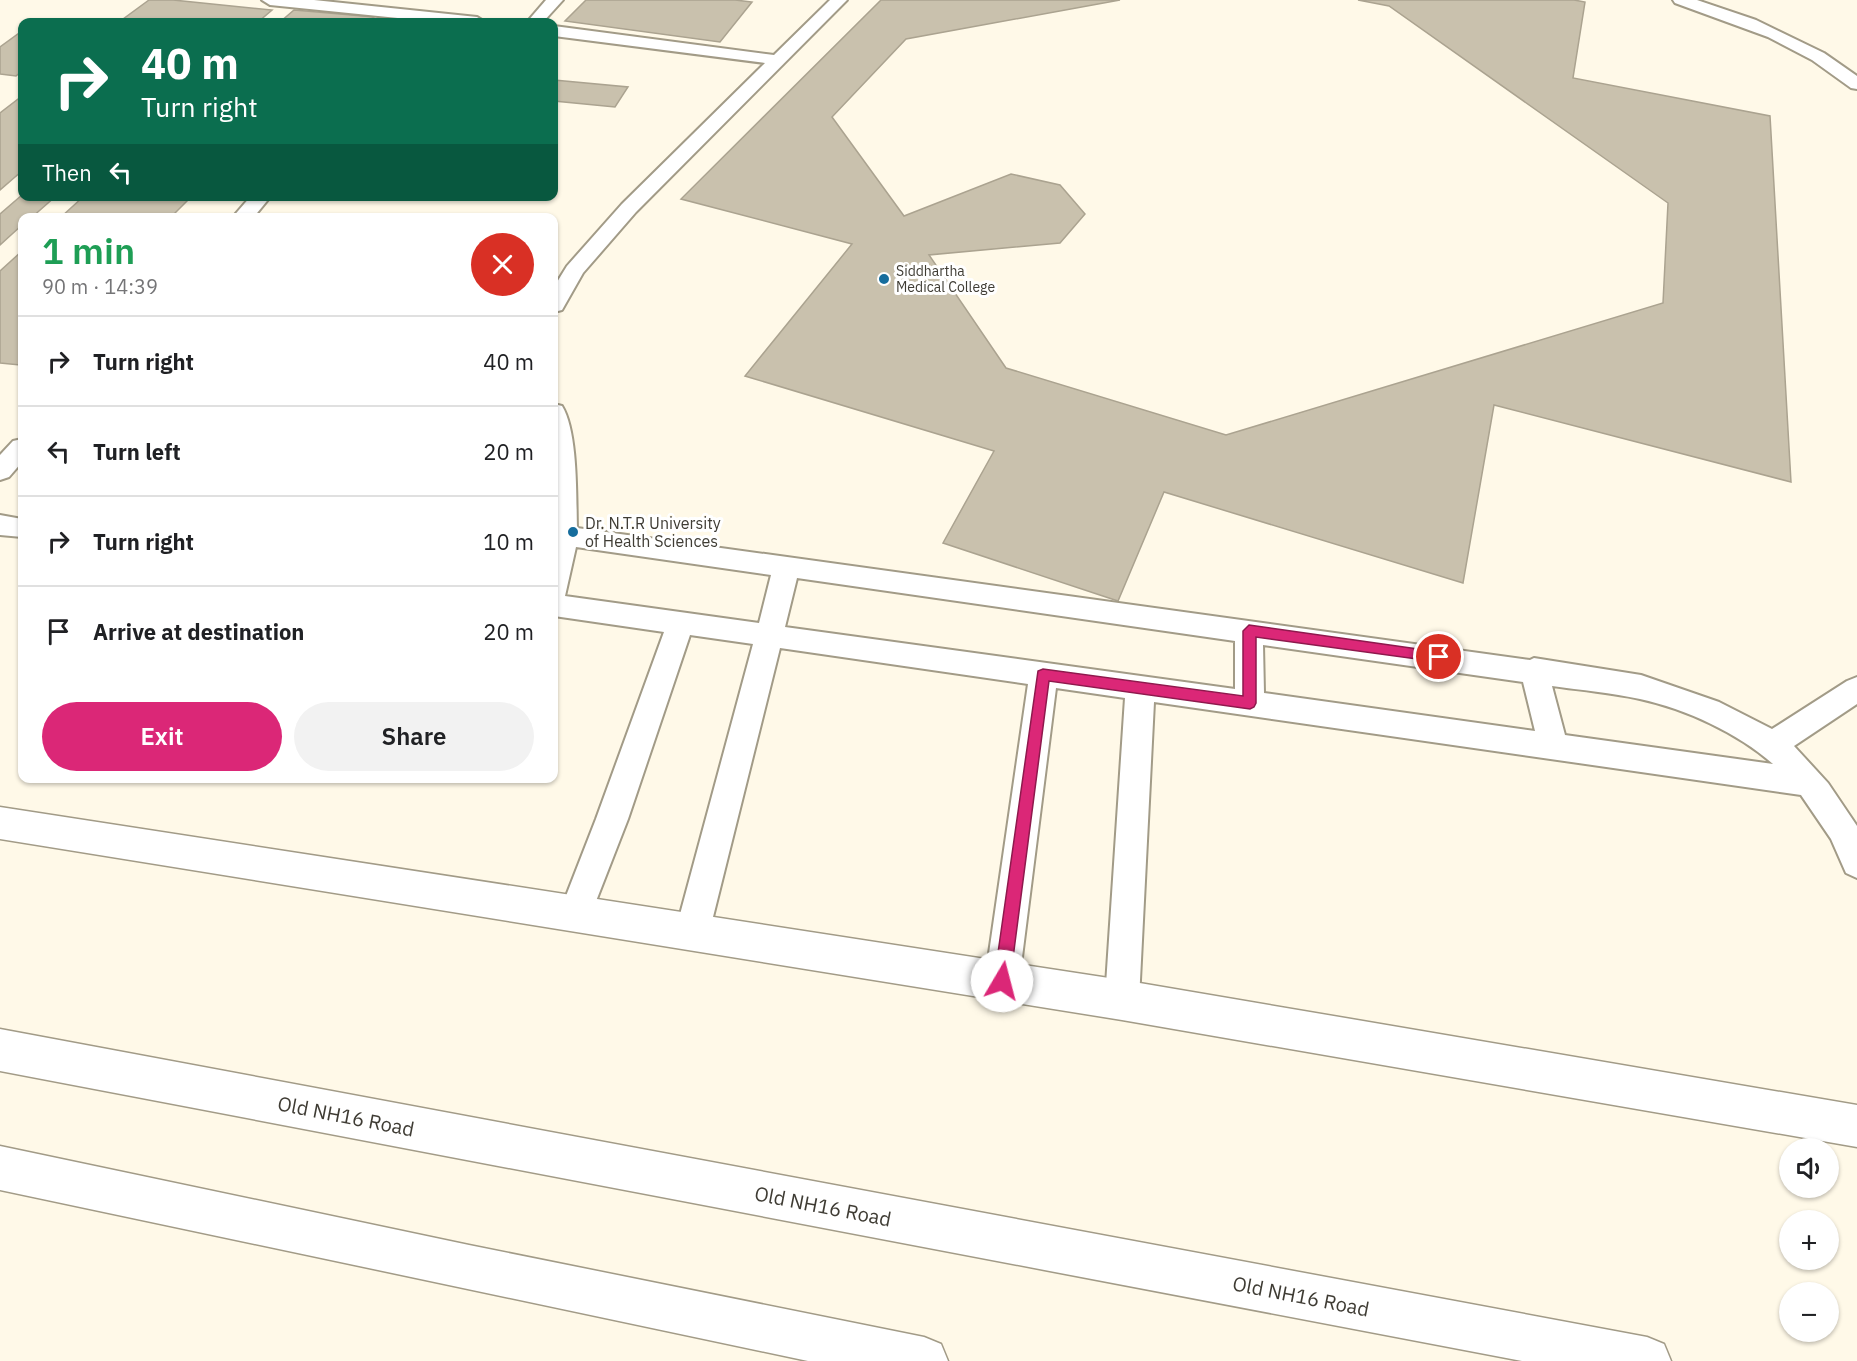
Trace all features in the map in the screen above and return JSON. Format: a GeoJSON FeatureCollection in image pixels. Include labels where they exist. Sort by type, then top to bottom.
{"type":"FeatureCollection","features":[{"type":"Feature","properties":{"kind":"main road"},"geometry":{"type":"LineString","coordinates":[[0,823],[1122,1000],[1857,1126]]}},
{"type":"Feature","properties":{"kind":"main road","name":"Old NH16 Road"},"geometry":{"type":"LineString","coordinates":[[0,1050],[1647,1361]]}},
{"type":"Feature","properties":{"kind":"main road"},"geometry":{"type":"LineString","coordinates":[[0,1168],[469,1268],[924,1361]]}},
{"type":"Feature","properties":{"kind":"lane"},"geometry":{"type":"LineString","coordinates":[[270,0],[414,18]]}},
{"type":"Feature","properties":{"kind":"lane"},"geometry":{"type":"LineString","coordinates":[[539,18],[555,0]]}},
{"type":"Feature","properties":{"kind":"lane"},"geometry":{"type":"LineString","coordinates":[[558,298],[574,270],[600,239],[671,164],[839,0]]}},
{"type":"Feature","properties":{"kind":"lane"},"geometry":{"type":"LineString","coordinates":[[1681,0],[1723,13],[1771,32],[1813,55],[1857,84]]}},
{"type":"Feature","properties":{"kind":"lane"},"geometry":{"type":"LineString","coordinates":[[558,32],[778,60]]}},
{"type":"Feature","properties":{"kind":"lane"},"geometry":{"type":"LineString","coordinates":[[247,213],[257,201]]}},
{"type":"Feature","properties":{"kind":"lane"},"geometry":{"type":"LineString","coordinates":[[558,434],[561,450],[559,535],[1534,670],[1641,687],[1682,700],[1729,721],[1771,746],[1809,783],[1841,826],[1857,862]]}},
{"type":"Feature","properties":{"kind":"lane"},"geometry":{"type":"LineString","coordinates":[[7,467],[18,452]]}},
{"type":"Feature","properties":{"kind":"lane"},"geometry":{"type":"LineString","coordinates":[[0,525],[18,527]]}},
{"type":"Feature","properties":{"kind":"lane"},"geometry":{"type":"LineString","coordinates":[[692,933],[787,566]]}},
{"type":"Feature","properties":{"kind":"lane"},"geometry":{"type":"LineString","coordinates":[[558,605],[1809,783]]}},
{"type":"Feature","properties":{"kind":"lane"},"geometry":{"type":"LineString","coordinates":[[575,914],[612,819],[681,623]]}},
{"type":"Feature","properties":{"kind":"lane"},"geometry":{"type":"LineString","coordinates":[[1249,631],[1250,703]]}},
{"type":"Feature","properties":{"kind":"lane"},"geometry":{"type":"LineString","coordinates":[[1534,670],[1553,746]]}},
{"type":"Feature","properties":{"kind":"lane"},"geometry":{"type":"LineString","coordinates":[[1002,981],[1043,675]]}},
{"type":"Feature","properties":{"kind":"lane"},"geometry":{"type":"LineString","coordinates":[[1122,1000],[1140,688]]}},
{"type":"Feature","properties":{"kind":"lane"},"geometry":{"type":"LineString","coordinates":[[1771,746],[1857,689]]}},
{"type":"Feature","properties":{"kind":"building"},"geometry":{"type":"Polygon","coordinates":[[[149,0],[173,0],[272,10],[263,18],[124,18],[149,0]]]}},
{"type":"Feature","properties":{"kind":"building"},"geometry":{"type":"Polygon","coordinates":[[[586,0],[752,2],[720,42],[565,21],[586,0]]]}},
{"type":"Feature","properties":{"kind":"building","name":"Siddhartha Medical College"},"geometry":{"type":"Polygon","coordinates":[[[881,0],[1120,0],[906,39],[832,117],[904,216],[1011,174],[1060,185],[1085,214],[1060,243],[929,255],[1006,368],[1226,435],[1663,303],[1668,203],[1389,6],[1358,0],[1574,0],[1585,2],[1573,78],[1770,116],[1791,482],[1494,405],[1463,583],[1164,492],[1118,601],[943,543],[994,451],[745,376],[852,244],[681,199],[881,0]]]}},
{"type":"Feature","properties":{"kind":"building"},"geometry":{"type":"Polygon","coordinates":[[[294,10],[374,17],[373,18],[285,18],[294,10]]]}},
{"type":"Feature","properties":{"kind":"building"},"geometry":{"type":"Polygon","coordinates":[[[18,34],[18,74],[16,76],[0,74],[0,47],[18,34]]]}},
{"type":"Feature","properties":{"kind":"building"},"geometry":{"type":"Polygon","coordinates":[[[558,80],[628,87],[615,107],[558,101],[558,80]]]}},
{"type":"Feature","properties":{"kind":"building"},"geometry":{"type":"Polygon","coordinates":[[[18,99],[18,174],[0,190],[0,113],[18,99]]]}},
{"type":"Feature","properties":{"kind":"building"},"geometry":{"type":"Polygon","coordinates":[[[18,198],[18,201],[50,201],[37,213],[18,213],[18,229],[0,245],[0,214],[18,198]]]}},
{"type":"Feature","properties":{"kind":"building"},"geometry":{"type":"Polygon","coordinates":[[[79,201],[187,201],[175,213],[65,213],[79,201]]]}},
{"type":"Feature","properties":{"kind":"building"},"geometry":{"type":"Polygon","coordinates":[[[18,255],[18,365],[0,363],[0,271],[18,255]]]}},
{"type":"Feature","properties":{"kind":"place","name":"Siddhartha Medical College"},"geometry":{"type":"Point","coordinates":[884,279]}},
{"type":"Feature","properties":{"kind":"place","name":"Dr. N.T.R University of Health Sciences"},"geometry":{"type":"Point","coordinates":[573,532]}},
{"type":"Feature","properties":{"kind":"route"},"geometry":{"type":"LineString","coordinates":[[1002,981],[1043,675],[1250,703],[1249,631],[1439,657]]}}]}
